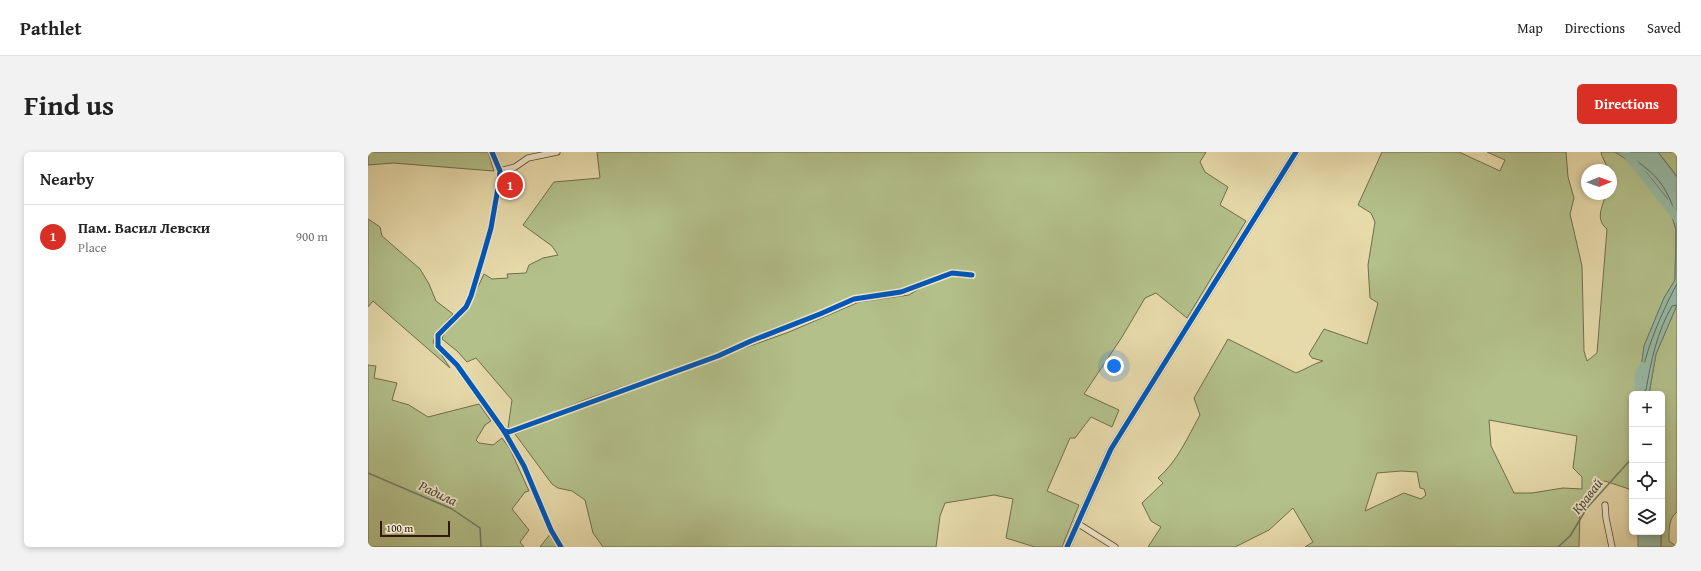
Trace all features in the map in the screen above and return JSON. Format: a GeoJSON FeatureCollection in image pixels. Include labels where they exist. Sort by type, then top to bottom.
{"type":"FeatureCollection","features":[{"type":"Feature","properties":{"kind":"street"},"geometry":{"type":"LineString","coordinates":[[492,152],[500,171],[491,228],[471,296],[466,307],[438,335],[438,346],[457,365],[504,431],[524,466],[551,530],[561,547]]}},
{"type":"Feature","properties":{"kind":"street"},"geometry":{"type":"LineString","coordinates":[[500,171],[515,167],[528,158],[557,152]]}},
{"type":"Feature","properties":{"kind":"street"},"geometry":{"type":"LineString","coordinates":[[1067,547],[1111,449],[1296,152]]}},
{"type":"Feature","properties":{"kind":"street"},"geometry":{"type":"LineString","coordinates":[[504,431],[509,432],[718,356],[854,299],[901,292],[952,273],[972,274]]}},
{"type":"Feature","properties":{"kind":"street"},"geometry":{"type":"LineString","coordinates":[[1605,505],[1612,547]]}},
{"type":"Feature","properties":{"kind":"street"},"geometry":{"type":"LineString","coordinates":[[1077,523],[1115,547]]}},
{"type":"Feature","properties":{"kind":"green space"},"geometry":{"type":"Polygon","coordinates":[[[368,152],[488,152],[494,171],[393,163],[368,165],[368,152]]]}},
{"type":"Feature","properties":{"kind":"green space"},"geometry":{"type":"Polygon","coordinates":[[[597,152],[1206,152],[1200,162],[1205,172],[1228,187],[1220,205],[1246,221],[1187,318],[1156,293],[1145,298],[1122,337],[1084,394],[1119,410],[1112,427],[1091,417],[1075,438],[1070,438],[1047,491],[1079,505],[1062,547],[1035,547],[1006,538],[1013,499],[994,495],[945,503],[940,516],[936,547],[603,547],[593,533],[585,500],[572,491],[558,488],[552,484],[515,434],[617,394],[789,332],[859,302],[909,295],[922,287],[855,301],[735,348],[587,399],[515,428],[508,428],[512,400],[476,358],[467,362],[457,351],[442,339],[444,333],[473,297],[484,274],[492,279],[508,278],[507,274],[526,273],[529,265],[543,258],[558,255],[552,246],[523,225],[554,182],[600,178],[597,152]]]}},
{"type":"Feature","properties":{"kind":"green space"},"geometry":{"type":"Polygon","coordinates":[[[1382,152],[1459,152],[1500,171],[1505,160],[1487,152],[1566,152],[1568,177],[1574,198],[1570,214],[1582,266],[1584,351],[1587,361],[1597,353],[1607,229],[1601,221],[1600,213],[1604,200],[1617,200],[1617,164],[1606,164],[1601,152],[1615,152],[1646,172],[1667,198],[1676,230],[1675,280],[1664,298],[1644,346],[1638,391],[1629,391],[1629,489],[1605,481],[1590,491],[1580,509],[1579,547],[1305,547],[1313,542],[1293,508],[1269,530],[1235,547],[1148,547],[1161,527],[1151,521],[1142,503],[1163,483],[1158,478],[1171,464],[1187,440],[1200,415],[1194,398],[1228,339],[1296,373],[1323,361],[1312,358],[1309,354],[1324,329],[1367,344],[1378,303],[1370,298],[1368,265],[1375,222],[1371,213],[1358,205],[1382,152]],[[1489,420],[1491,446],[1514,493],[1532,493],[1563,488],[1582,489],[1582,477],[1573,468],[1577,436],[1489,420]],[[1401,471],[1377,473],[1365,511],[1404,493],[1421,499],[1426,495],[1424,489],[1420,488],[1417,472],[1401,471]]]}},
{"type":"Feature","properties":{"kind":"green space"},"geometry":{"type":"Polygon","coordinates":[[[1658,152],[1677,152],[1677,177],[1676,175],[1658,152]]]}},
{"type":"Feature","properties":{"kind":"green space"},"geometry":{"type":"Polygon","coordinates":[[[368,219],[380,227],[382,236],[420,269],[429,284],[436,301],[453,314],[437,332],[433,342],[450,368],[373,301],[368,307],[368,219]]]}},
{"type":"Feature","properties":{"kind":"green space"},"geometry":{"type":"Polygon","coordinates":[[[1677,305],[1677,512],[1671,521],[1669,541],[1677,547],[1661,547],[1661,535],[1665,535],[1665,391],[1650,391],[1656,354],[1677,305]]]}},
{"type":"Feature","properties":{"kind":"green space"},"geometry":{"type":"Polygon","coordinates":[[[368,365],[376,366],[374,378],[397,383],[392,400],[409,405],[428,417],[479,404],[491,421],[485,425],[476,440],[479,443],[493,445],[502,438],[510,449],[529,491],[525,492],[512,509],[529,530],[520,542],[524,547],[368,547],[368,365]]]}},
{"type":"Feature","properties":{"kind":"green space"},"geometry":{"type":"Polygon","coordinates":[[[551,533],[565,547],[540,547],[551,533]]]}},
{"type":"Feature","properties":{"kind":"water"},"geometry":{"type":"Polygon","coordinates":[[[1615,152],[1658,152],[1677,177],[1677,305],[1656,354],[1650,391],[1638,391],[1644,346],[1664,298],[1675,280],[1676,230],[1667,198],[1646,172],[1615,152]]]}},
{"type":"Feature","properties":{"kind":"water"},"geometry":{"type":"Polygon","coordinates":[[[1638,535],[1661,535],[1661,547],[1638,547],[1638,535]]]}},
{"type":"Feature","properties":{"kind":"waterway"},"geometry":{"type":"LineString","coordinates":[[1625,152],[1677,218]]}},
{"type":"Feature","properties":{"kind":"waterway"},"geometry":{"type":"LineString","coordinates":[[1640,391],[1638,376],[1643,366]]}},
{"type":"Feature","properties":{"kind":"waterway","name":"Кравай"},"geometry":{"type":"LineString","coordinates":[[1558,547],[1570,536],[1587,508],[1629,461]]}},
{"type":"Feature","properties":{"kind":"waterway","name":"Радила"},"geometry":{"type":"LineString","coordinates":[[368,473],[452,509],[480,528],[481,547]]}},
{"type":"Feature","properties":{"kind":"cycle path"},"geometry":{"type":"LineString","coordinates":[[492,152],[500,171],[491,228],[471,296],[466,307],[438,335],[438,346],[457,365],[504,431],[524,466],[551,530],[561,547]]}},
{"type":"Feature","properties":{"kind":"cycle path"},"geometry":{"type":"LineString","coordinates":[[1067,547],[1111,449],[1296,152]]}},
{"type":"Feature","properties":{"kind":"cycle path"},"geometry":{"type":"LineString","coordinates":[[504,431],[509,432],[718,356],[854,299],[901,292],[952,273],[972,275]]}},
{"type":"Feature","properties":{"kind":"place","name":"Пам. Васил Левски"},"geometry":{"type":"Point","coordinates":[510,185]}}]}
